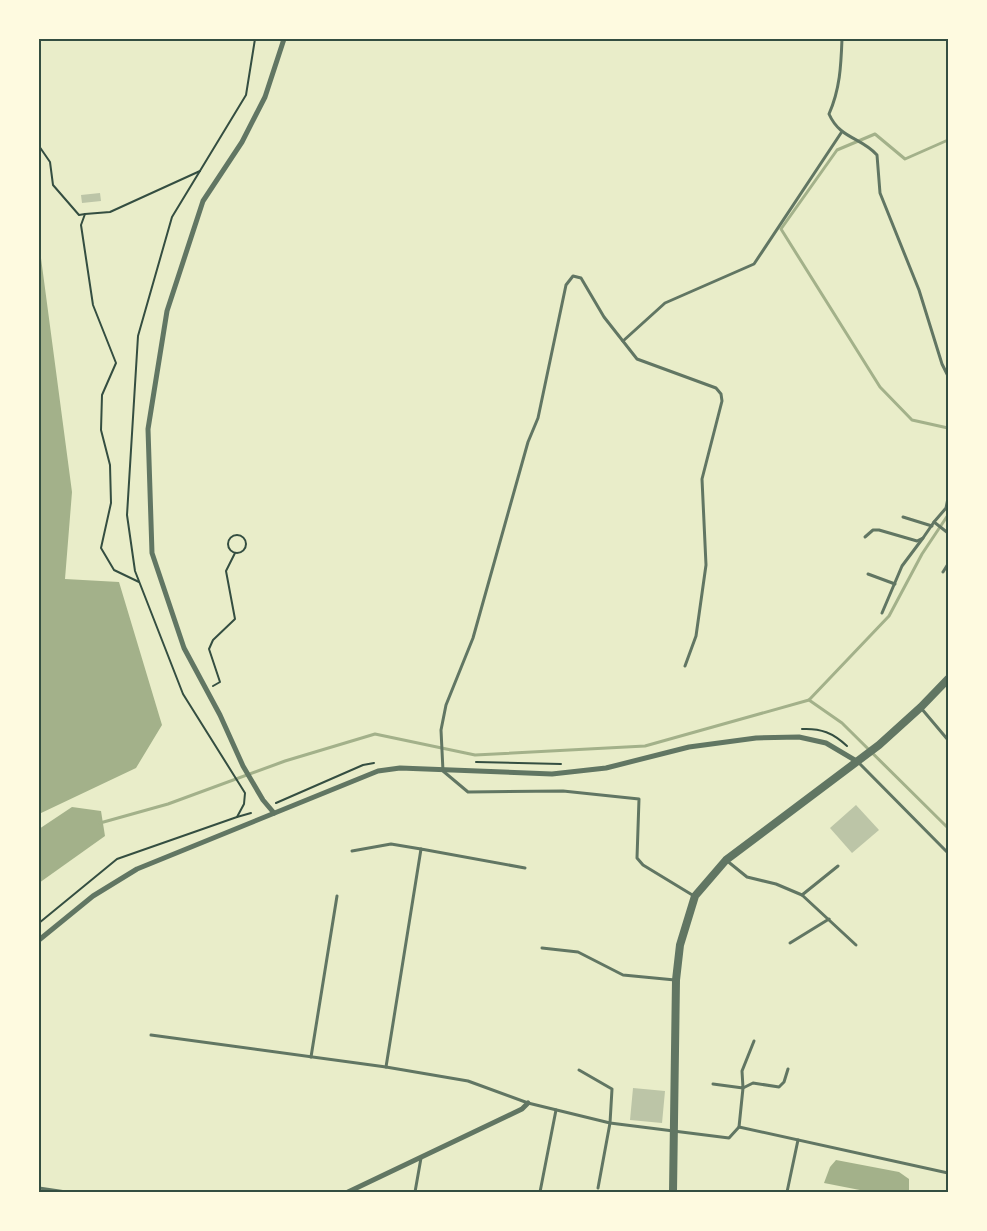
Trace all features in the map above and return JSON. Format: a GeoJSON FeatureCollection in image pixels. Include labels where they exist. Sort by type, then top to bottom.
{"type":"FeatureCollection","features":[{"type":"Feature","properties":{"kind":"street"},"geometry":{"type":"LineString","coordinates":[[274,813],[263,800],[243,766],[207,690],[184,648],[152,553],[148,429],[167,311],[204,201],[242,142],[265,97],[284,39]]}},
{"type":"Feature","properties":{"kind":"street"},"geometry":{"type":"LineString","coordinates":[[673,1192],[676,980],[680,945],[695,896],[726,860],[879,745],[921,707],[948,679]]}},
{"type":"Feature","properties":{"kind":"street"},"geometry":{"type":"LineString","coordinates":[[39,940],[94,896],[137,869],[378,771],[400,768],[552,774],[606,768],[689,747],[756,738],[799,737],[826,743],[859,760]]}},
{"type":"Feature","properties":{"kind":"street"},"geometry":{"type":"LineString","coordinates":[[348,1192],[421,1158],[522,1108],[528,1103]]}},
{"type":"Feature","properties":{"kind":"lane"},"geometry":{"type":"LineString","coordinates":[[842,39],[840,81],[837,96],[829,114],[833,124],[841,133],[856,140],[877,155],[880,193],[919,290],[942,364],[948,376]]}},
{"type":"Feature","properties":{"kind":"lane"},"geometry":{"type":"LineString","coordinates":[[622,341],[665,303],[754,264],[841,133]]}},
{"type":"Feature","properties":{"kind":"lane"},"geometry":{"type":"LineString","coordinates":[[685,666],[696,636],[706,565],[702,479],[722,402],[722,394],[716,388],[643,363],[630,353],[604,317],[581,278],[577,276],[570,278],[566,285],[538,418],[528,442],[474,638],[446,705],[441,736],[442,771],[468,792],[563,791],[639,799],[637,858],[643,865],[695,896]]}},
{"type":"Feature","properties":{"kind":"lane"},"geometry":{"type":"LineString","coordinates":[[882,613],[902,566],[946,508],[948,498]]}},
{"type":"Feature","properties":{"kind":"lane"},"geometry":{"type":"LineString","coordinates":[[903,516],[934,524],[948,534]]}},
{"type":"Feature","properties":{"kind":"lane"},"geometry":{"type":"LineString","coordinates":[[865,537],[873,530],[879,530],[912,541],[923,538]]}},
{"type":"Feature","properties":{"kind":"lane"},"geometry":{"type":"LineString","coordinates":[[943,572],[948,564]]}},
{"type":"Feature","properties":{"kind":"lane"},"geometry":{"type":"LineString","coordinates":[[868,574],[894,584]]}},
{"type":"Feature","properties":{"kind":"lane"},"geometry":{"type":"LineString","coordinates":[[921,707],[948,740]]}},
{"type":"Feature","properties":{"kind":"lane"},"geometry":{"type":"LineString","coordinates":[[859,760],[948,853]]}},
{"type":"Feature","properties":{"kind":"lane"},"geometry":{"type":"LineString","coordinates":[[352,852],[391,844],[525,868]]}},
{"type":"Feature","properties":{"kind":"lane"},"geometry":{"type":"LineString","coordinates":[[386,1067],[421,849]]}},
{"type":"Feature","properties":{"kind":"lane"},"geometry":{"type":"LineString","coordinates":[[726,860],[747,877],[776,884],[793,893],[802,895],[856,945]]}},
{"type":"Feature","properties":{"kind":"lane"},"geometry":{"type":"LineString","coordinates":[[802,895],[838,866]]}},
{"type":"Feature","properties":{"kind":"lane"},"geometry":{"type":"LineString","coordinates":[[311,1057],[337,896]]}},
{"type":"Feature","properties":{"kind":"lane"},"geometry":{"type":"LineString","coordinates":[[790,943],[829,919]]}},
{"type":"Feature","properties":{"kind":"lane"},"geometry":{"type":"LineString","coordinates":[[542,948],[578,952],[623,975],[676,980]]}},
{"type":"Feature","properties":{"kind":"lane"},"geometry":{"type":"LineString","coordinates":[[151,1035],[386,1067],[468,1081],[528,1103],[610,1123],[729,1138],[739,1127],[743,1088],[742,1071],[754,1041]]}},
{"type":"Feature","properties":{"kind":"lane"},"geometry":{"type":"LineString","coordinates":[[713,1084],[743,1088],[754,1083],[779,1087],[784,1082],[788,1069]]}},
{"type":"Feature","properties":{"kind":"lane"},"geometry":{"type":"LineString","coordinates":[[579,1070],[612,1089],[610,1123],[598,1188]]}},
{"type":"Feature","properties":{"kind":"lane"},"geometry":{"type":"LineString","coordinates":[[540,1192],[556,1110]]}},
{"type":"Feature","properties":{"kind":"lane"},"geometry":{"type":"LineString","coordinates":[[739,1127],[948,1173]]}},
{"type":"Feature","properties":{"kind":"lane"},"geometry":{"type":"LineString","coordinates":[[787,1192],[798,1140]]}},
{"type":"Feature","properties":{"kind":"lane"},"geometry":{"type":"LineString","coordinates":[[415,1192],[421,1158]]}},
{"type":"Feature","properties":{"kind":"lane"},"geometry":{"type":"LineString","coordinates":[[39,1188],[66,1192]]}},
{"type":"Feature","properties":{"kind":"path"},"geometry":{"type":"LineString","coordinates":[[237,817],[244,804],[245,793],[183,694],[135,571],[127,515],[138,336],[172,217],[246,95],[255,39]]}},
{"type":"Feature","properties":{"kind":"path"},"geometry":{"type":"LineString","coordinates":[[39,146],[50,162],[53,185],[79,215],[110,212],[200,171]]}},
{"type":"Feature","properties":{"kind":"path"},"geometry":{"type":"LineString","coordinates":[[85,214],[81,225],[93,305],[116,363],[102,395],[101,430],[110,465],[111,503],[101,548],[114,570],[140,582]]}},
{"type":"Feature","properties":{"kind":"path"},"geometry":{"type":"LineString","coordinates":[[238,535],[244,540],[245,545],[243,550],[235,552],[228,547],[228,541],[232,536],[238,535]]}},
{"type":"Feature","properties":{"kind":"path"},"geometry":{"type":"LineString","coordinates":[[207,690],[220,682],[209,649],[213,640],[235,619],[226,571],[235,552]]}},
{"type":"Feature","properties":{"kind":"path"},"geometry":{"type":"LineString","coordinates":[[797,729],[816,728],[831,733],[859,760]]}},
{"type":"Feature","properties":{"kind":"path"},"geometry":{"type":"LineString","coordinates":[[39,923],[117,859],[268,806],[364,765],[382,762]]}},
{"type":"Feature","properties":{"kind":"path"},"geometry":{"type":"LineString","coordinates":[[473,762],[570,764]]}},
{"type":"Feature","properties":{"kind":"shaded area"},"geometry":{"type":"Polygon","coordinates":[[[39,243],[72,492],[65,579],[119,582],[162,725],[136,768],[39,814],[39,243]]]}},
{"type":"Feature","properties":{"kind":"shaded area"},"geometry":{"type":"Polygon","coordinates":[[[72,807],[101,811],[105,836],[39,883],[39,829],[72,807]]]}},
{"type":"Feature","properties":{"kind":"shaded area"},"geometry":{"type":"Polygon","coordinates":[[[836,1160],[899,1172],[909,1179],[909,1192],[870,1192],[824,1183],[830,1167],[836,1160]]]}},
{"type":"Feature","properties":{"kind":"building"},"geometry":{"type":"Polygon","coordinates":[[[100,193],[101,201],[82,203],[81,195],[100,193]]]}},
{"type":"Feature","properties":{"kind":"building"},"geometry":{"type":"Polygon","coordinates":[[[856,805],[879,830],[852,853],[830,828],[856,805]]]}},
{"type":"Feature","properties":{"kind":"building"},"geometry":{"type":"Polygon","coordinates":[[[633,1088],[665,1091],[662,1123],[630,1120],[633,1088]]]}},
{"type":"Feature","properties":{"kind":"waterway"},"geometry":{"type":"LineString","coordinates":[[948,140],[905,159],[875,134],[837,150],[781,229],[880,387],[912,420],[948,428]]}},
{"type":"Feature","properties":{"kind":"waterway"},"geometry":{"type":"LineString","coordinates":[[809,700],[889,616],[922,554],[948,515]]}},
{"type":"Feature","properties":{"kind":"waterway"},"geometry":{"type":"LineString","coordinates":[[100,823],[168,804],[285,761],[375,734],[475,755],[645,746],[809,700],[842,723],[948,828]]}}]}
